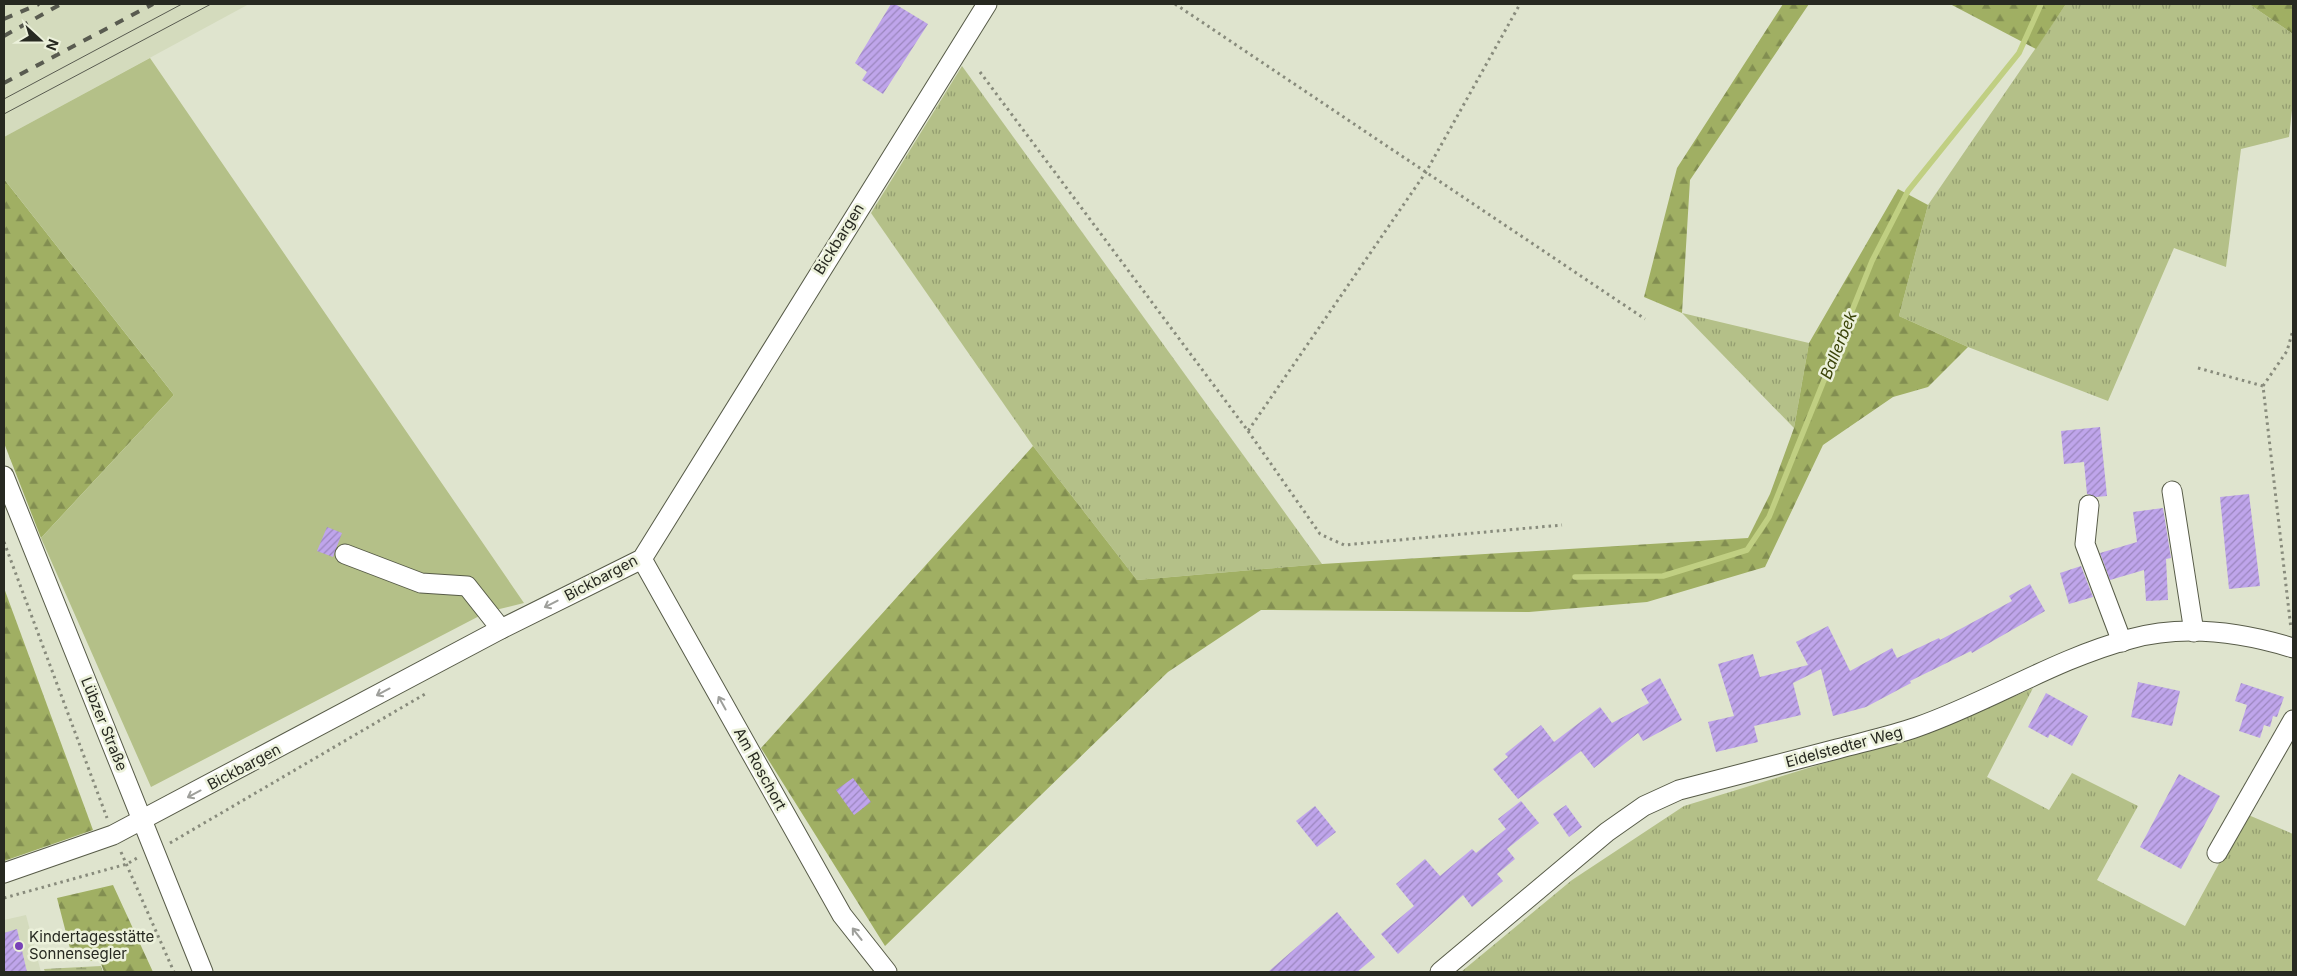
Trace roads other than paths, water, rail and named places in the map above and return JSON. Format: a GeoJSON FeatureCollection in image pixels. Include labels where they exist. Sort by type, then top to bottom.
{"type":"FeatureCollection","features":[{"type":"Feature","properties":{"kind":"street","name":"Bickbargen"},"geometry":{"type":"LineString","coordinates":[[4,873],[114,836],[501,630],[642,559],[987,4]]}},
{"type":"Feature","properties":{"kind":"street","name":"Lübzer Straße"},"geometry":{"type":"LineString","coordinates":[[4,476],[203,972]]}},
{"type":"Feature","properties":{"kind":"street"},"geometry":{"type":"LineString","coordinates":[[2172,491],[2194,632]]}},
{"type":"Feature","properties":{"kind":"street"},"geometry":{"type":"LineString","coordinates":[[2089,505],[2085,532],[2086,544],[2122,642]]}},
{"type":"Feature","properties":{"kind":"street"},"geometry":{"type":"LineString","coordinates":[[345,554],[421,584],[467,586],[501,630]]}},
{"type":"Feature","properties":{"kind":"street","name":"Am Roschort"},"geometry":{"type":"LineString","coordinates":[[642,559],[842,914],[887,972]]}},
{"type":"Feature","properties":{"kind":"street","name":"Eidelstedter Weg"},"geometry":{"type":"LineString","coordinates":[[1440,972],[1607,832],[1644,806],[1680,790],[1916,727],[1971,706],[2075,657],[2122,642],[2152,635],[2194,632],[2258,638],[2293,648]]}},
{"type":"Feature","properties":{"kind":"street"},"geometry":{"type":"LineString","coordinates":[[2217,853],[2293,720]]}},
{"type":"Feature","properties":{"kind":"waterway","name":"Ballerbek"},"geometry":{"type":"LineString","coordinates":[[1575,577],[1663,576],[1747,550],[1769,517],[1872,261],[1908,191],[2019,53],[2041,4]]}},
{"type":"Feature","properties":{"kind":"tram line"},"geometry":{"type":"LineString","coordinates":[[4,99],[182,4]]}},
{"type":"Feature","properties":{"kind":"tram line"},"geometry":{"type":"LineString","coordinates":[[4,114],[211,4]]}},
{"type":"Feature","properties":{"kind":"railway"},"geometry":{"type":"LineString","coordinates":[[4,19],[39,4]]}},
{"type":"Feature","properties":{"kind":"railway"},"geometry":{"type":"LineString","coordinates":[[4,36],[61,4]]}},
{"type":"Feature","properties":{"kind":"railway"},"geometry":{"type":"LineString","coordinates":[[4,83],[153,4]]}},
{"type":"Feature","properties":{"kind":"place","name":"Kindertagesstätte Sonnensegler"},"geometry":{"type":"Point","coordinates":[19,946]}}]}
